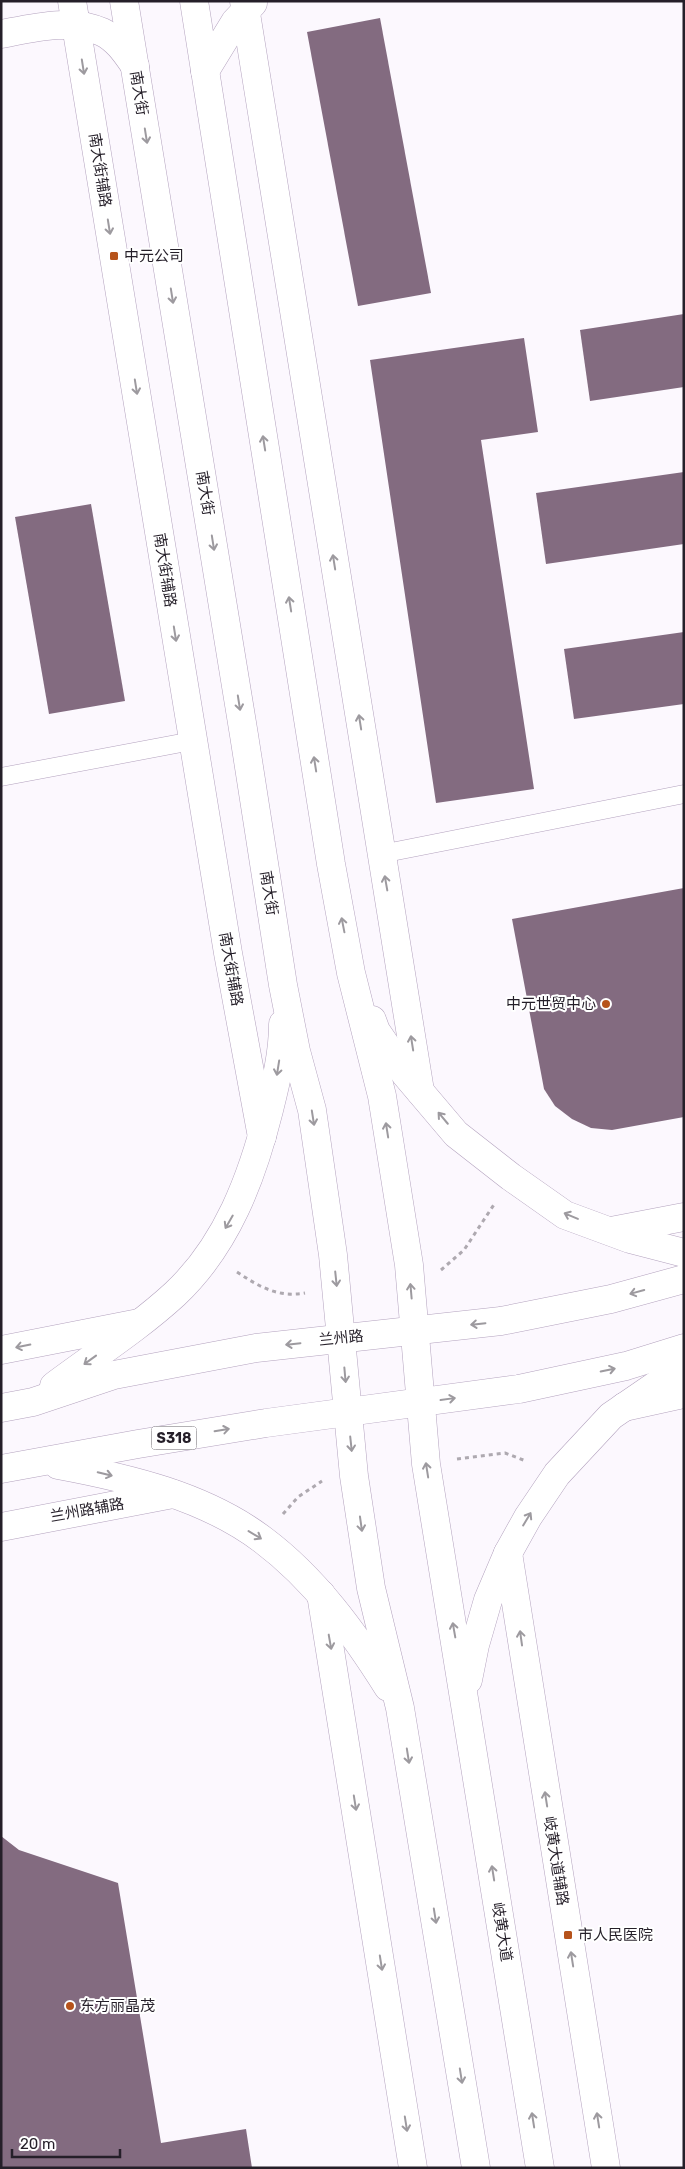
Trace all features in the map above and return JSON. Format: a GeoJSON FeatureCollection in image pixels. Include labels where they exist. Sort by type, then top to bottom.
{"type":"FeatureCollection","features":[{"type":"Feature","properties":{"kind":"main road","name":"南大街"},"geometry":{"type":"LineString","coordinates":[[124,1],[243,726],[283,985]]}},
{"type":"Feature","properties":{"kind":"main road"},"geometry":{"type":"LineString","coordinates":[[194,1],[331,864],[352,973],[376,1031],[406,1075],[456,1134],[511,1177],[566,1215],[612,1232],[684,1253]]}},
{"type":"Feature","properties":{"kind":"main road"},"geometry":{"type":"LineString","coordinates":[[205,71],[248,4]]}},
{"type":"Feature","properties":{"kind":"main road"},"geometry":{"type":"LineString","coordinates":[[248,4],[420,1091]]}},
{"type":"Feature","properties":{"kind":"main road"},"geometry":{"type":"LineString","coordinates":[[1,34],[46,26],[74,8]]}},
{"type":"Feature","properties":{"kind":"main road"},"geometry":{"type":"LineString","coordinates":[[1,18],[74,8],[120,45],[134,66]]}},
{"type":"Feature","properties":{"kind":"main road","name":"南大街辅路"},"geometry":{"type":"LineString","coordinates":[[74,8],[192,741],[262,1137]]}},
{"type":"Feature","properties":{"kind":"main road","name":"岐黄大道"},"geometry":{"type":"LineString","coordinates":[[352,973],[382,1096],[410,1276],[426,1464],[540,2168]]}},
{"type":"Feature","properties":{"kind":"main road"},"geometry":{"type":"LineString","coordinates":[[33,1402],[139,1324],[176,1293],[210,1255],[239,1204],[262,1137],[276,1084],[283,1040],[283,985]]}},
{"type":"Feature","properties":{"kind":"main road"},"geometry":{"type":"LineString","coordinates":[[283,985],[296,1051],[312,1110],[336,1288],[354,1476],[371,1588],[400,1708],[476,2168]]}},
{"type":"Feature","properties":{"kind":"main road"},"geometry":{"type":"LineString","coordinates":[[612,1232],[684,1217]]}},
{"type":"Feature","properties":{"kind":"main road","name":"兰州路"},"geometry":{"type":"LineString","coordinates":[[1,1408],[33,1402],[114,1374],[256,1348],[501,1321],[612,1298],[684,1279]]}},
{"type":"Feature","properties":{"kind":"main road"},"geometry":{"type":"LineString","coordinates":[[1,1350],[139,1324]]}},
{"type":"Feature","properties":{"kind":"main road","name":"S318"},"geometry":{"type":"LineString","coordinates":[[1,1470],[246,1426],[518,1389],[626,1366],[684,1348]]}},
{"type":"Feature","properties":{"kind":"main road"},"geometry":{"type":"LineString","coordinates":[[465,1696],[475,1645],[488,1600],[508,1553],[528,1517],[557,1474],[611,1416],[684,1366]]}},
{"type":"Feature","properties":{"kind":"main road"},"geometry":{"type":"LineString","coordinates":[[624,1407],[684,1394]]}},
{"type":"Feature","properties":{"kind":"main road"},"geometry":{"type":"LineString","coordinates":[[40,1462],[132,1480],[173,1494],[222,1515],[262,1539],[288,1560],[322,1594],[371,1661],[400,1708]]}},
{"type":"Feature","properties":{"kind":"main road","name":"兰州路辅路"},"geometry":{"type":"LineString","coordinates":[[1,1527],[173,1494]]}},
{"type":"Feature","properties":{"kind":"main road","name":"岐黄大道辅路"},"geometry":{"type":"LineString","coordinates":[[508,1553],[606,2168]]}},
{"type":"Feature","properties":{"kind":"main road"},"geometry":{"type":"LineString","coordinates":[[322,1594],[413,2168]]}},
{"type":"Feature","properties":{"kind":"lane"},"geometry":{"type":"LineString","coordinates":[[1,777],[192,741]]}},
{"type":"Feature","properties":{"kind":"lane"},"geometry":{"type":"LineString","coordinates":[[381,854],[684,794]]}},
{"type":"Feature","properties":{"kind":"path"},"geometry":{"type":"LineString","coordinates":[[410,1276],[441,1271],[464,1250],[511,1177]]}},
{"type":"Feature","properties":{"kind":"path"},"geometry":{"type":"LineString","coordinates":[[210,1255],[263,1289],[291,1296],[336,1288]]}},
{"type":"Feature","properties":{"kind":"building"},"geometry":{"type":"Polygon","coordinates":[[[380,18],[431,293],[358,306],[307,32],[380,18]]]}},
{"type":"Feature","properties":{"kind":"building"},"geometry":{"type":"Polygon","coordinates":[[[684,314],[684,387],[590,401],[580,330],[684,314]]]}},
{"type":"Feature","properties":{"kind":"building"},"geometry":{"type":"Polygon","coordinates":[[[524,338],[538,432],[481,440],[534,789],[436,803],[370,360],[524,338]]]}},
{"type":"Feature","properties":{"kind":"building"},"geometry":{"type":"Polygon","coordinates":[[[684,472],[684,544],[546,564],[536,493],[684,472]]]}},
{"type":"Feature","properties":{"kind":"building"},"geometry":{"type":"Polygon","coordinates":[[[91,504],[125,701],[49,714],[15,517],[91,504]]]}},
{"type":"Feature","properties":{"kind":"building"},"geometry":{"type":"Polygon","coordinates":[[[684,632],[684,704],[574,719],[564,649],[684,632]]]}},
{"type":"Feature","properties":{"kind":"building","name":"中元世贸中心"},"geometry":{"type":"Polygon","coordinates":[[[684,888],[684,1117],[612,1130],[591,1128],[572,1119],[555,1106],[544,1089],[512,919],[684,888]]]}},
{"type":"Feature","properties":{"kind":"building","name":"东方丽晶茂"},"geometry":{"type":"Polygon","coordinates":[[[1,1836],[19,1850],[118,1883],[161,2143],[246,2129],[252,2168],[1,2168],[1,1836]]]}},
{"type":"Feature","properties":{"kind":"place","name":"中元公司"},"geometry":{"type":"Point","coordinates":[114,256]}},
{"type":"Feature","properties":{"kind":"place","name":"中元世贸中心"},"geometry":{"type":"Point","coordinates":[606,1004]}},
{"type":"Feature","properties":{"kind":"place","name":"市人民医院"},"geometry":{"type":"Point","coordinates":[568,1935]}},
{"type":"Feature","properties":{"kind":"place","name":"东方丽晶茂"},"geometry":{"type":"Point","coordinates":[70,2006]}}]}
